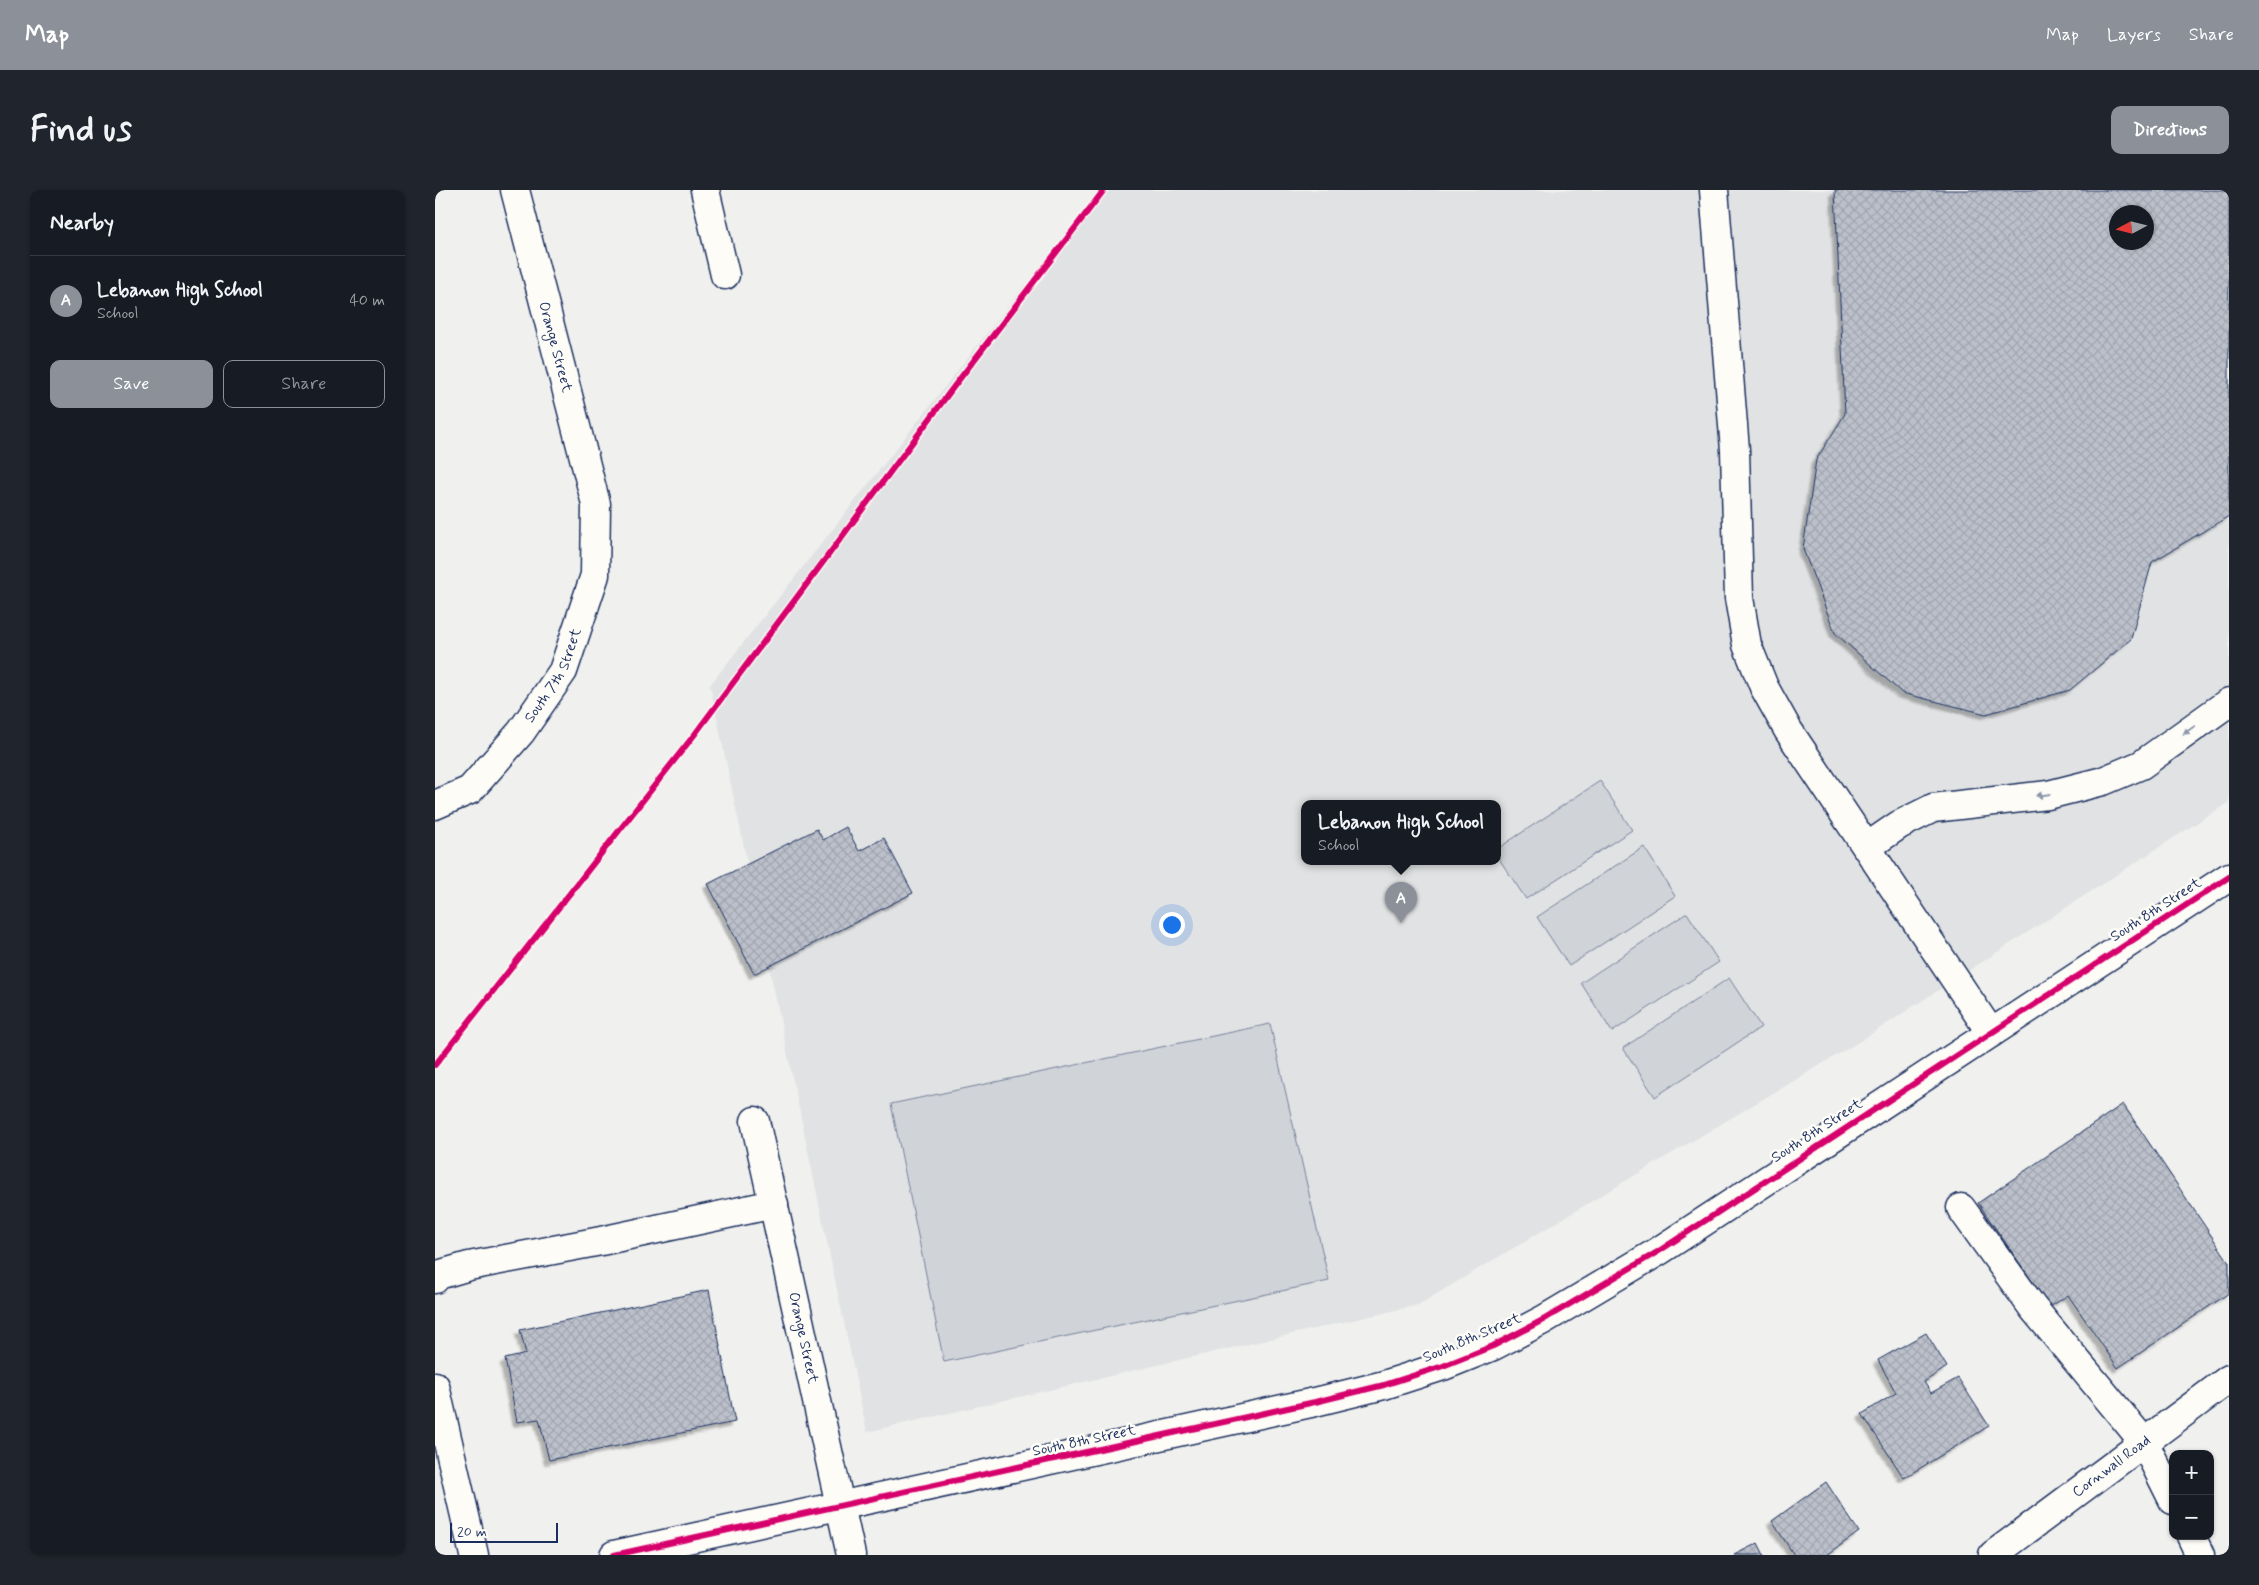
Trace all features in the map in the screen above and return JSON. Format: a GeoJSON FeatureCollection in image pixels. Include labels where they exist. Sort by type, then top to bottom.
{"type":"FeatureCollection","features":[{"type":"Feature","properties":{"kind":"street","name":"Orange Street"},"geometry":{"type":"LineString","coordinates":[[515,190],[596,504]]}},
{"type":"Feature","properties":{"kind":"street"},"geometry":{"type":"LineString","coordinates":[[705,190],[725,275]]}},
{"type":"Feature","properties":{"kind":"street"},"geometry":{"type":"LineString","coordinates":[[1714,190],[1735,450],[1739,598],[1747,645],[1764,687],[1788,730],[1991,1033]]}},
{"type":"Feature","properties":{"kind":"street","name":"South 7th Street"},"geometry":{"type":"LineString","coordinates":[[435,805],[470,790],[521,732],[563,671],[595,575],[596,504]]}},
{"type":"Feature","properties":{"kind":"street"},"geometry":{"type":"LineString","coordinates":[[1867,848],[1899,825],[1933,808],[2048,794],[2103,781],[2141,765],[2229,702]]}},
{"type":"Feature","properties":{"kind":"street","name":"South 8th Street"},"geometry":{"type":"LineString","coordinates":[[614,1555],[841,1507],[1315,1402],[1384,1385],[1434,1369],[1493,1346],[1543,1320],[1659,1250],[2229,877]]}},
{"type":"Feature","properties":{"kind":"street","name":"Orange Street"},"geometry":{"type":"LineString","coordinates":[[755,1121],[851,1555]]}},
{"type":"Feature","properties":{"kind":"street"},"geometry":{"type":"LineString","coordinates":[[435,1279],[438,1275],[469,1266],[601,1241],[774,1204]]}},
{"type":"Feature","properties":{"kind":"street"},"geometry":{"type":"LineString","coordinates":[[1961,1208],[2033,1308],[2144,1442],[2170,1495]]}},
{"type":"Feature","properties":{"kind":"street","name":"Cornwall Road"},"geometry":{"type":"LineString","coordinates":[[1993,1555],[2229,1379]]}},
{"type":"Feature","properties":{"kind":"street"},"geometry":{"type":"LineString","coordinates":[[435,1386],[474,1555]]}},
{"type":"Feature","properties":{"kind":"street"},"geometry":{"type":"LineString","coordinates":[[2193,1540],[2200,1555]]}},
{"type":"Feature","properties":{"kind":"shaded area"},"geometry":{"type":"Polygon","coordinates":[[[1100,190],[2229,190],[2229,802],[1857,1043],[1418,1305],[867,1432],[710,685],[1100,190]]]}},
{"type":"Feature","properties":{"kind":"shaded area"},"geometry":{"type":"Polygon","coordinates":[[[1600,781],[1632,830],[1526,899],[1501,862],[1501,846],[1600,781]]]}},
{"type":"Feature","properties":{"kind":"shaded area"},"geometry":{"type":"Polygon","coordinates":[[[1644,847],[1675,896],[1569,966],[1537,917],[1644,847]]]}},
{"type":"Feature","properties":{"kind":"shaded area"},"geometry":{"type":"Polygon","coordinates":[[[1687,913],[1719,962],[1612,1032],[1581,983],[1687,913]]]}},
{"type":"Feature","properties":{"kind":"shaded area"},"geometry":{"type":"Polygon","coordinates":[[[1729,978],[1761,1027],[1655,1097],[1623,1048],[1729,978]]]}},
{"type":"Feature","properties":{"kind":"shaded area"},"geometry":{"type":"Polygon","coordinates":[[[1270,1024],[1329,1281],[944,1362],[891,1104],[1270,1024]]]}},
{"type":"Feature","properties":{"kind":"building"},"geometry":{"type":"Polygon","coordinates":[[[1835,190],[2229,190],[2229,516],[2152,562],[2131,639],[2070,690],[1986,714],[1902,693],[1835,633],[1803,549],[1816,460],[1845,414],[1835,190]]]}},
{"type":"Feature","properties":{"kind":"building"},"geometry":{"type":"Polygon","coordinates":[[[846,827],[859,851],[884,838],[913,893],[754,974],[708,884],[817,829],[823,840],[846,827]]]}},
{"type":"Feature","properties":{"kind":"building"},"geometry":{"type":"Polygon","coordinates":[[[2123,1104],[2229,1262],[2229,1293],[2118,1368],[2068,1295],[2050,1307],[1978,1203],[2123,1104]]]}},
{"type":"Feature","properties":{"kind":"building"},"geometry":{"type":"Polygon","coordinates":[[[709,1290],[735,1422],[549,1460],[539,1419],[517,1422],[505,1359],[526,1354],[520,1330],[709,1290]]]}},
{"type":"Feature","properties":{"kind":"building"},"geometry":{"type":"Polygon","coordinates":[[[1926,1333],[1947,1367],[1924,1382],[1931,1393],[1958,1378],[1989,1426],[1904,1478],[1862,1414],[1896,1393],[1878,1360],[1926,1333]]]}},
{"type":"Feature","properties":{"kind":"building"},"geometry":{"type":"Polygon","coordinates":[[[1826,1482],[1859,1532],[1827,1555],[1794,1555],[1772,1521],[1826,1482]]]}},
{"type":"Feature","properties":{"kind":"building"},"geometry":{"type":"Polygon","coordinates":[[[1758,1543],[1764,1555],[1734,1555],[1758,1543]]]}},
{"type":"Feature","properties":{"kind":"cycle path"},"geometry":{"type":"LineString","coordinates":[[435,1065],[695,734],[955,385],[1104,190]]}},
{"type":"Feature","properties":{"kind":"cycle path"},"geometry":{"type":"LineString","coordinates":[[614,1555],[1315,1402],[1384,1385],[1443,1366],[1493,1346],[1543,1320],[1659,1251],[2229,877]]}},
{"type":"Feature","properties":{"kind":"place","name":"Lebanon High School"},"geometry":{"type":"Point","coordinates":[1401,923]}}]}
